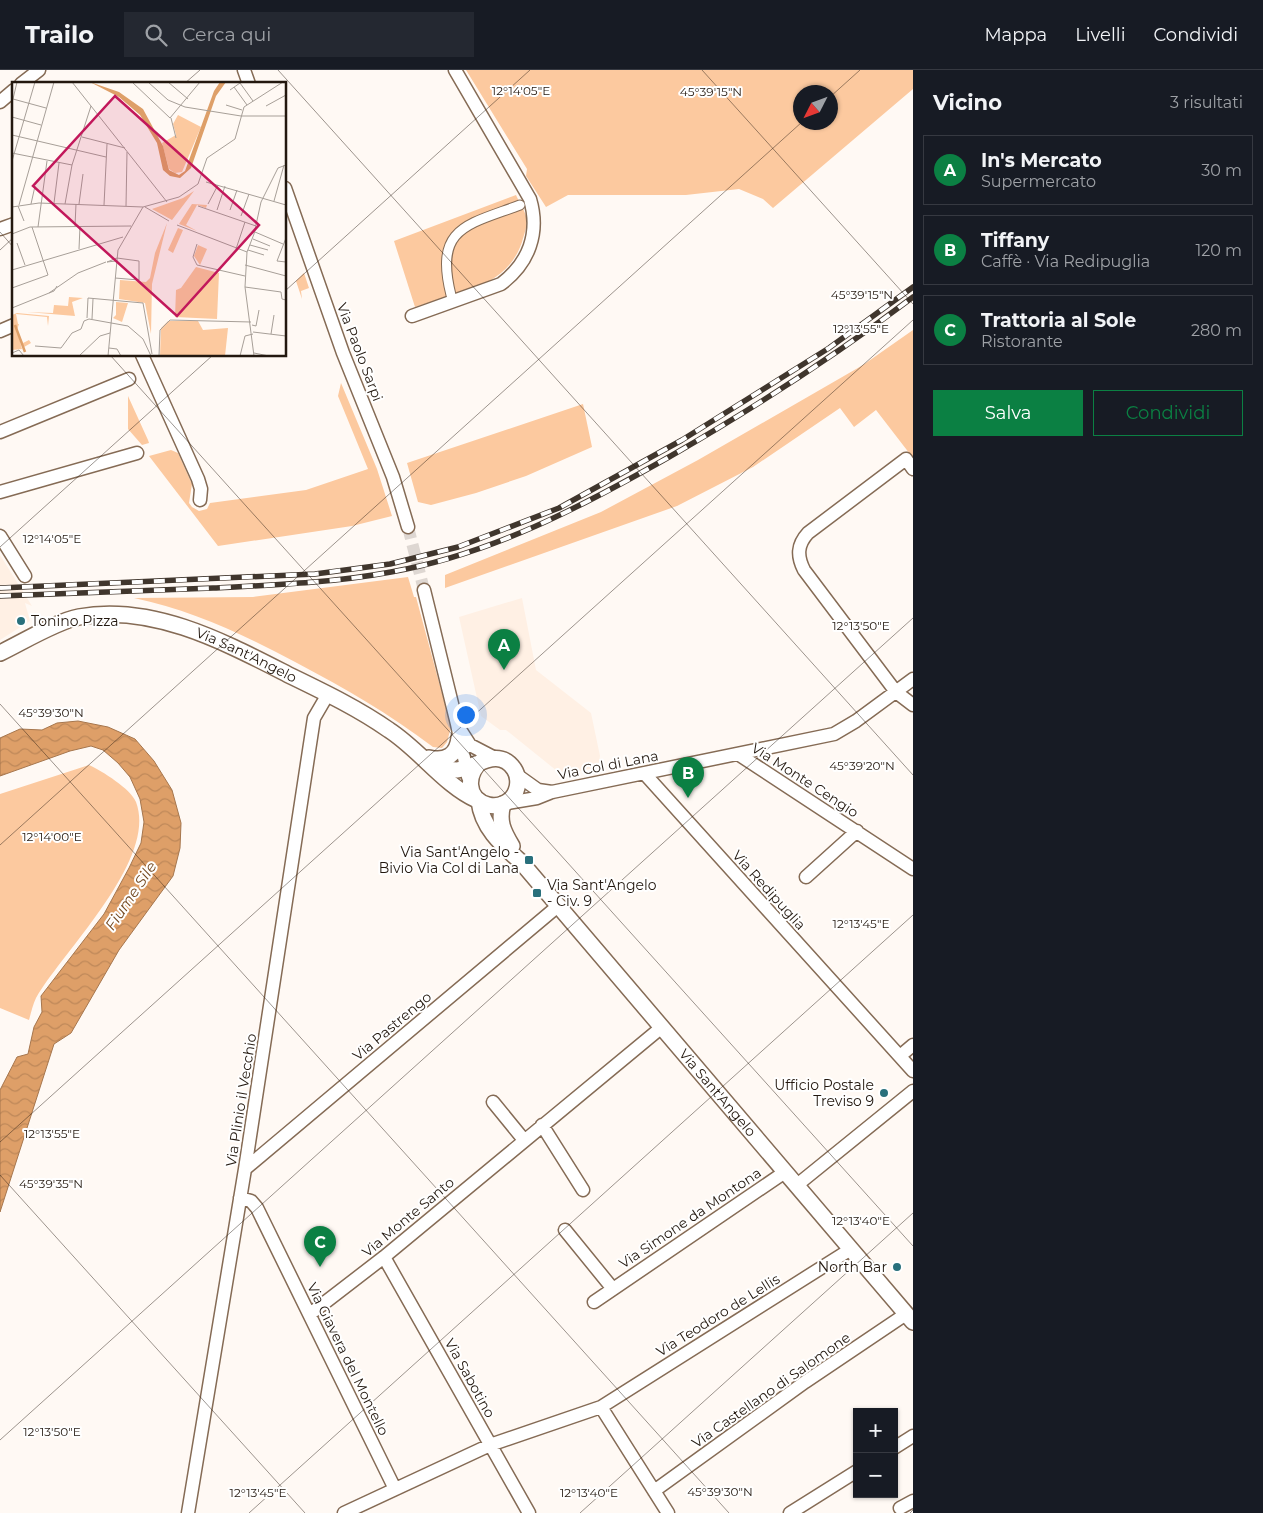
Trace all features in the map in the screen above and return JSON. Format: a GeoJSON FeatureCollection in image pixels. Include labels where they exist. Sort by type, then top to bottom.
{"type":"FeatureCollection","features":[{"type":"Feature","properties":{"kind":"street"},"geometry":{"type":"LineString","coordinates":[[24,82],[39,70]]}},
{"type":"Feature","properties":{"kind":"street"},"geometry":{"type":"LineString","coordinates":[[412,316],[501,284],[512,276],[527,255],[534,228],[534,212],[530,199],[456,70]]}},
{"type":"Feature","properties":{"kind":"street"},"geometry":{"type":"LineString","coordinates":[[0,102],[12,92]]}},
{"type":"Feature","properties":{"kind":"street","name":"Via Paolo Sarpi"},"geometry":{"type":"LineString","coordinates":[[286,191],[343,352],[393,477],[408,527]]}},
{"type":"Feature","properties":{"kind":"street"},"geometry":{"type":"LineString","coordinates":[[451,295],[445,259],[449,246],[460,230],[475,222],[520,205]]}},
{"type":"Feature","properties":{"kind":"street"},"geometry":{"type":"LineString","coordinates":[[0,229],[12,225]]}},
{"type":"Feature","properties":{"kind":"street"},"geometry":{"type":"LineString","coordinates":[[0,331],[12,326]]}},
{"type":"Feature","properties":{"kind":"street"},"geometry":{"type":"LineString","coordinates":[[142,356],[198,479],[201,489],[200,500]]}},
{"type":"Feature","properties":{"kind":"street"},"geometry":{"type":"LineString","coordinates":[[0,432],[129,379]]}},
{"type":"Feature","properties":{"kind":"street"},"geometry":{"type":"LineString","coordinates":[[0,492],[138,453]]}},
{"type":"Feature","properties":{"kind":"street"},"geometry":{"type":"LineString","coordinates":[[909,464],[808,533],[798,550],[804,570],[896,692],[913,705]]}},
{"type":"Feature","properties":{"kind":"street"},"geometry":{"type":"LineString","coordinates":[[0,536],[25,576]]}},
{"type":"Feature","properties":{"kind":"street"},"geometry":{"type":"LineString","coordinates":[[424,590],[466,769],[476,796]]}},
{"type":"Feature","properties":{"kind":"street","name":"Via Sant'Angelo"},"geometry":{"type":"LineString","coordinates":[[0,653],[77,617],[124,614],[152,618],[200,634],[244,652],[328,694],[390,730],[424,756],[462,792],[476,796],[490,806],[505,803]]}},
{"type":"Feature","properties":{"kind":"street","name":"Via Col di Lana"},"geometry":{"type":"LineString","coordinates":[[505,803],[537,798],[552,792],[644,773],[818,739],[844,729],[913,679]]}},
{"type":"Feature","properties":{"kind":"street","name":"Via Plinio il Vecchio"},"geometry":{"type":"LineString","coordinates":[[188,1513],[245,1169],[314,718],[328,694]]}},
{"type":"Feature","properties":{"kind":"street"},"geometry":{"type":"LineString","coordinates":[[424,756],[437,760],[451,756],[458,746],[458,731]]}},
{"type":"Feature","properties":{"kind":"street"},"geometry":{"type":"LineString","coordinates":[[458,731],[470,745],[489,759],[507,762],[517,775]]}},
{"type":"Feature","properties":{"kind":"street","name":"Via Monte Cengio"},"geometry":{"type":"LineString","coordinates":[[738,754],[913,869]]}},
{"type":"Feature","properties":{"kind":"street","name":"Via Sant'Angelo"},"geometry":{"type":"LineString","coordinates":[[424,756],[444,768],[466,769]]}},
{"type":"Feature","properties":{"kind":"street"},"geometry":{"type":"LineString","coordinates":[[466,769],[489,759]]}},
{"type":"Feature","properties":{"kind":"street"},"geometry":{"type":"LineString","coordinates":[[476,796],[471,774],[478,764],[489,759]]}},
{"type":"Feature","properties":{"kind":"street","name":"Via Redipuglia"},"geometry":{"type":"LineString","coordinates":[[644,773],[913,1071]]}},
{"type":"Feature","properties":{"kind":"street","name":"Via Col di Lana"},"geometry":{"type":"LineString","coordinates":[[517,775],[538,790],[552,792]]}},
{"type":"Feature","properties":{"kind":"street","name":"Via Sant'Angelo"},"geometry":{"type":"LineString","coordinates":[[517,775],[516,792],[505,803],[500,819],[502,828],[521,862]]}},
{"type":"Feature","properties":{"kind":"street","name":"Via Sant'Angelo"},"geometry":{"type":"LineString","coordinates":[[476,796],[482,816],[490,830],[521,862],[909,1318]]}},
{"type":"Feature","properties":{"kind":"street","name":"Via Monte Cengio"},"geometry":{"type":"LineString","coordinates":[[806,877],[857,831]]}},
{"type":"Feature","properties":{"kind":"street","name":"Via Pastrengo"},"geometry":{"type":"LineString","coordinates":[[245,1169],[558,906]]}},
{"type":"Feature","properties":{"kind":"street","name":"Via Monte Santo"},"geometry":{"type":"LineString","coordinates":[[310,1314],[384,1257],[662,1027]]}},
{"type":"Feature","properties":{"kind":"street"},"geometry":{"type":"LineString","coordinates":[[900,1056],[913,1045]]}},
{"type":"Feature","properties":{"kind":"street"},"geometry":{"type":"LineString","coordinates":[[796,1185],[913,1091]]}},
{"type":"Feature","properties":{"kind":"street"},"geometry":{"type":"LineString","coordinates":[[493,1102],[524,1140]]}},
{"type":"Feature","properties":{"kind":"street"},"geometry":{"type":"LineString","coordinates":[[542,1125],[583,1190]]}},
{"type":"Feature","properties":{"kind":"street","name":"Via Simone da Montona"},"geometry":{"type":"LineString","coordinates":[[594,1302],[785,1172]]}},
{"type":"Feature","properties":{"kind":"street","name":"Via Giavera del Montello"},"geometry":{"type":"LineString","coordinates":[[240,1198],[251,1201],[257,1208],[395,1489]]}},
{"type":"Feature","properties":{"kind":"street","name":"Via Simone da Montona"},"geometry":{"type":"LineString","coordinates":[[565,1230],[613,1289]]}},
{"type":"Feature","properties":{"kind":"street","name":"Via Teodoro de Lellis"},"geometry":{"type":"LineString","coordinates":[[600,1407],[851,1249]]}},
{"type":"Feature","properties":{"kind":"street","name":"Via Sabotino"},"geometry":{"type":"LineString","coordinates":[[384,1257],[529,1513]]}},
{"type":"Feature","properties":{"kind":"street","name":"Via Castellano di Salomone"},"geometry":{"type":"LineString","coordinates":[[654,1491],[805,1382],[909,1318]]}},
{"type":"Feature","properties":{"kind":"street"},"geometry":{"type":"LineString","coordinates":[[344,1513],[490,1445],[600,1407],[668,1513]]}},
{"type":"Feature","properties":{"kind":"street"},"geometry":{"type":"LineString","coordinates":[[898,1445],[913,1436]]}},
{"type":"Feature","properties":{"kind":"street"},"geometry":{"type":"LineString","coordinates":[[790,1513],[853,1474]]}},
{"type":"Feature","properties":{"kind":"street"},"geometry":{"type":"LineString","coordinates":[[900,1508],[913,1501]]}},
{"type":"Feature","properties":{"kind":"shaded area"},"geometry":{"type":"Polygon","coordinates":[[[466,70],[913,70],[913,89],[773,208],[763,199],[739,189],[686,195],[568,195],[546,207],[526,176],[527,169],[466,70]]]}},
{"type":"Feature","properties":{"kind":"shaded area"},"geometry":{"type":"Polygon","coordinates":[[[516,195],[527,220],[522,242],[515,257],[505,270],[478,286],[415,307],[394,241],[516,195]]]}},
{"type":"Feature","properties":{"kind":"shaded area"},"geometry":{"type":"Polygon","coordinates":[[[304,273],[309,288],[301,291],[302,299],[296,281],[304,273]]]}},
{"type":"Feature","properties":{"kind":"shaded area"},"geometry":{"type":"Polygon","coordinates":[[[913,330],[913,458],[876,410],[854,427],[840,408],[753,467],[677,506],[445,588],[445,575],[601,512],[698,460],[863,365],[913,330]]]}},
{"type":"Feature","properties":{"kind":"shaded area"},"geometry":{"type":"Polygon","coordinates":[[[341,383],[377,469],[392,516],[352,526],[218,546],[149,456],[171,450],[178,453],[192,484],[189,503],[199,511],[207,509],[210,503],[306,490],[368,469],[338,396],[341,383]]]}},
{"type":"Feature","properties":{"kind":"shaded area"},"geometry":{"type":"Polygon","coordinates":[[[128,396],[149,443],[142,445],[128,429],[128,396]]]}},
{"type":"Feature","properties":{"kind":"shaded area"},"geometry":{"type":"Polygon","coordinates":[[[583,404],[592,447],[526,476],[476,493],[431,505],[418,502],[407,463],[583,404]]]}},
{"type":"Feature","properties":{"kind":"shaded area"},"geometry":{"type":"Polygon","coordinates":[[[0,555],[32,606],[25,603],[30,621],[0,640],[0,555]]]}},
{"type":"Feature","properties":{"kind":"shaded area"},"geometry":{"type":"Polygon","coordinates":[[[408,577],[414,597],[416,597],[451,727],[447,742],[442,748],[433,747],[400,723],[366,702],[257,643],[197,616],[134,598],[253,597],[408,577]]]}},
{"type":"Feature","properties":{"kind":"shaded area"},"geometry":{"type":"Polygon","coordinates":[[[522,598],[536,670],[591,713],[600,756],[598,767],[562,775],[506,730],[500,730],[481,716],[459,617],[522,598]]]}},
{"type":"Feature","properties":{"kind":"shaded area"},"geometry":{"type":"Polygon","coordinates":[[[89,765],[122,786],[133,797],[136,802],[139,825],[133,850],[121,877],[104,904],[36,998],[29,1020],[0,1008],[0,794],[89,765]]]}},
{"type":"Feature","properties":{"kind":"water","name":"Fiume Sile"},"geometry":{"type":"Polygon","coordinates":[[[78,721],[108,727],[135,739],[154,761],[172,790],[181,823],[180,848],[173,876],[119,950],[71,1033],[54,1044],[0,1212],[0,1090],[17,1057],[28,1054],[34,1027],[42,1012],[41,996],[104,914],[141,843],[144,822],[140,799],[130,777],[103,750],[91,746],[70,751],[0,776],[0,738],[20,729],[42,730],[57,723],[78,721]]]}},
{"type":"Feature","properties":{"kind":"tunnel"},"geometry":{"type":"LineString","coordinates":[[408,527],[424,590]]}},
{"type":"Feature","properties":{"kind":"railway"},"geometry":{"type":"LineString","coordinates":[[0,588],[315,574],[390,564],[458,547],[559,508],[682,440],[829,348],[913,287]]}},
{"type":"Feature","properties":{"kind":"railway"},"geometry":{"type":"LineString","coordinates":[[0,596],[280,585],[325,581],[391,572],[465,553],[500,541],[569,511],[669,457],[794,381],[913,297]]}},
{"type":"Feature","properties":{"kind":"place","name":"Tonino Pizza"},"geometry":{"type":"Point","coordinates":[21,621]}},
{"type":"Feature","properties":{"kind":"place","name":"In's Mercato"},"geometry":{"type":"Point","coordinates":[504,670]}},
{"type":"Feature","properties":{"kind":"place","name":"Tiffany"},"geometry":{"type":"Point","coordinates":[688,798]}},
{"type":"Feature","properties":{"kind":"place","name":"Via Sant'Angelo - Bivio Via Col di Lana"},"geometry":{"type":"Point","coordinates":[529,860]}},
{"type":"Feature","properties":{"kind":"place","name":"Via Sant'Angelo - Civ. 9"},"geometry":{"type":"Point","coordinates":[537,893]}},
{"type":"Feature","properties":{"kind":"place","name":"Ufficio Postale Treviso 9"},"geometry":{"type":"Point","coordinates":[884,1093]}},
{"type":"Feature","properties":{"kind":"place","name":"Trattoria al Sole"},"geometry":{"type":"Point","coordinates":[320,1267]}},
{"type":"Feature","properties":{"kind":"place","name":"North Bar"},"geometry":{"type":"Point","coordinates":[897,1267]}}]}
